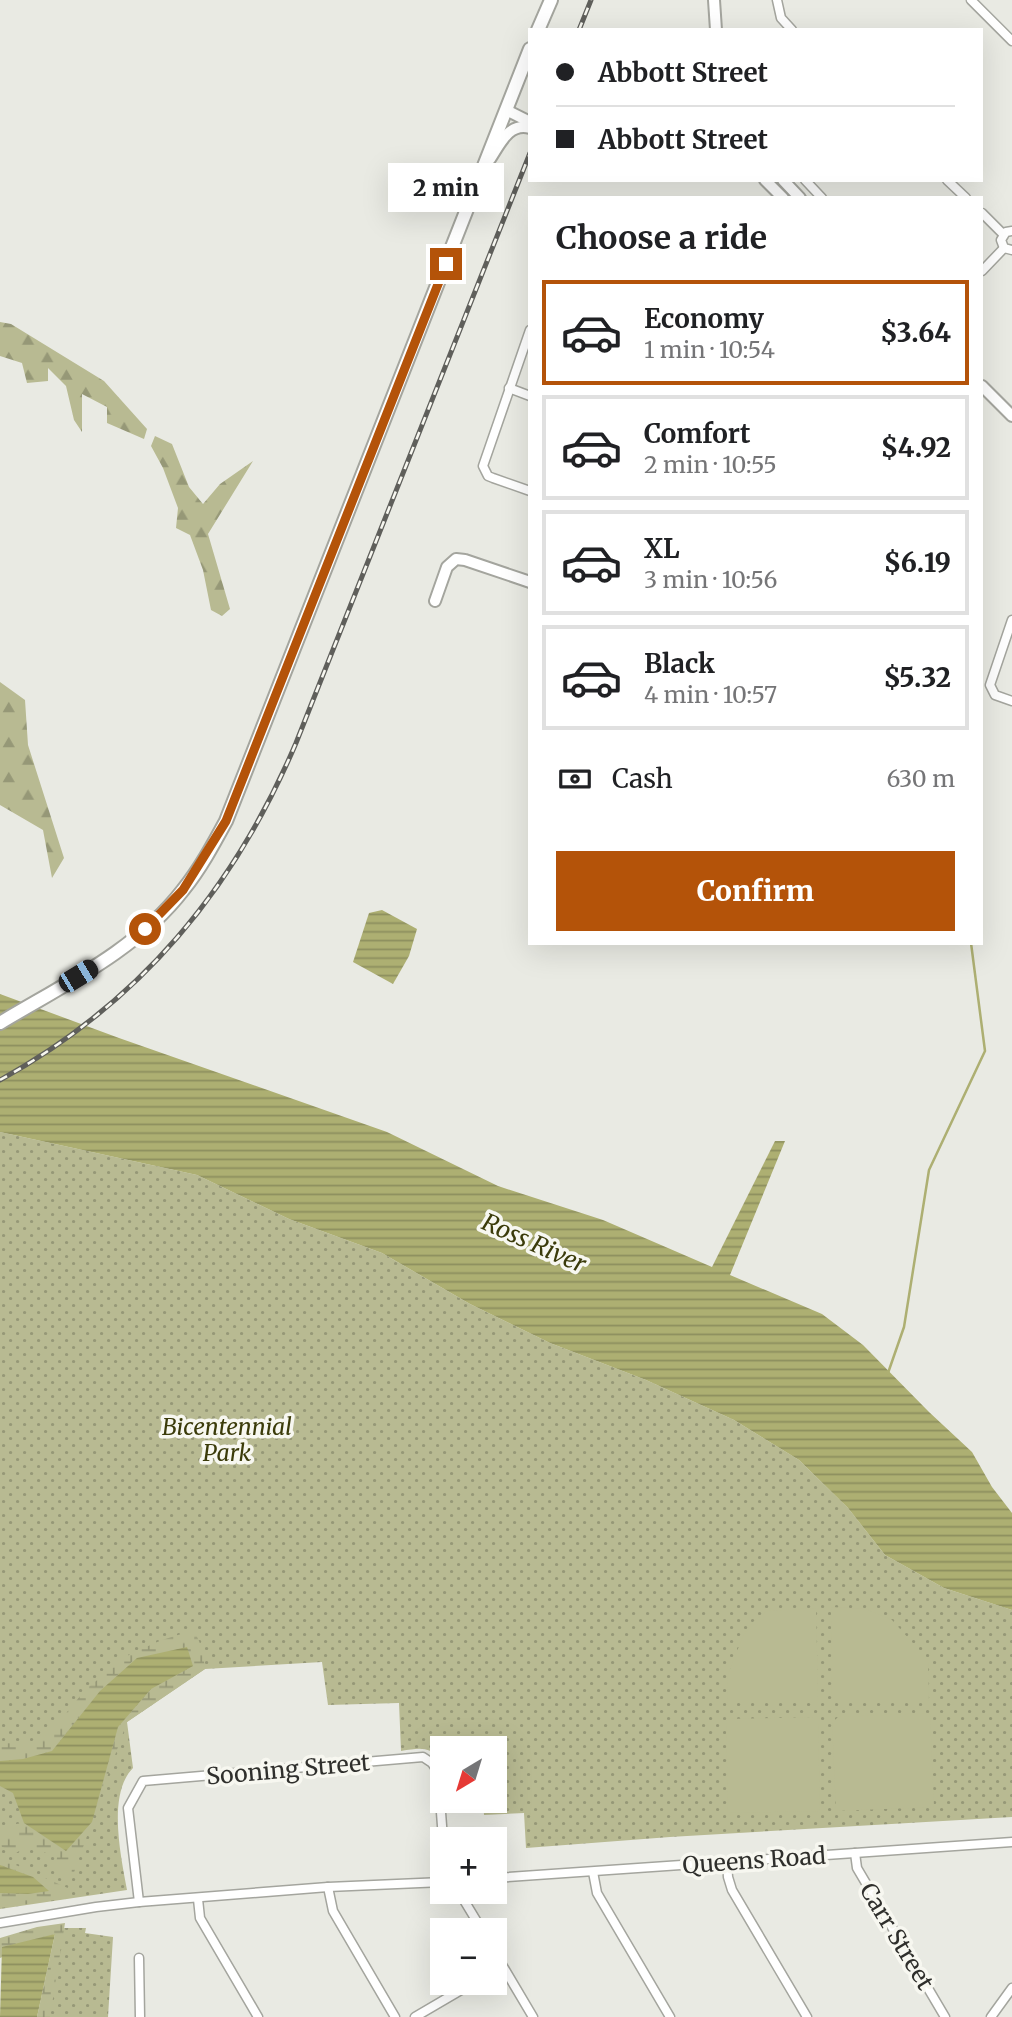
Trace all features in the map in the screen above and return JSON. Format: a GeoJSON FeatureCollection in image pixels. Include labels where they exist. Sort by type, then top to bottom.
{"type":"FeatureCollection","features":[{"type":"Feature","properties":{"kind":"main road"},"geometry":{"type":"LineString","coordinates":[[539,28],[551,0]]}},
{"type":"Feature","properties":{"kind":"main road"},"geometry":{"type":"LineString","coordinates":[[0,1023],[132,942],[183,890],[226,821],[528,55]]}},
{"type":"Feature","properties":{"kind":"street"},"geometry":{"type":"LineString","coordinates":[[709,28],[714,0]]}},
{"type":"Feature","properties":{"kind":"street"},"geometry":{"type":"LineString","coordinates":[[714,0],[716,28]]}},
{"type":"Feature","properties":{"kind":"street"},"geometry":{"type":"LineString","coordinates":[[777,0],[781,18],[790,28]]}},
{"type":"Feature","properties":{"kind":"street"},"geometry":{"type":"LineString","coordinates":[[971,0],[1012,41]]}},
{"type":"Feature","properties":{"kind":"street"},"geometry":{"type":"LineString","coordinates":[[506,110],[528,121]]}},
{"type":"Feature","properties":{"kind":"street"},"geometry":{"type":"LineString","coordinates":[[486,164],[513,129],[519,126],[528,128]]}},
{"type":"Feature","properties":{"kind":"street"},"geometry":{"type":"LineString","coordinates":[[770,182],[781,196]]}},
{"type":"Feature","properties":{"kind":"street"},"geometry":{"type":"LineString","coordinates":[[785,182],[798,196]]}},
{"type":"Feature","properties":{"kind":"street"},"geometry":{"type":"LineString","coordinates":[[807,182],[820,196]]}},
{"type":"Feature","properties":{"kind":"street"},"geometry":{"type":"LineString","coordinates":[[949,182],[964,196]]}},
{"type":"Feature","properties":{"kind":"street"},"geometry":{"type":"LineString","coordinates":[[983,214],[1008,233],[1001,240],[1008,249],[983,270]]}},
{"type":"Feature","properties":{"kind":"street"},"geometry":{"type":"LineString","coordinates":[[528,336],[483,466],[488,476],[528,490]]}},
{"type":"Feature","properties":{"kind":"street"},"geometry":{"type":"LineString","coordinates":[[983,387],[1012,416]]}},
{"type":"Feature","properties":{"kind":"street"},"geometry":{"type":"LineString","coordinates":[[509,388],[528,395]]}},
{"type":"Feature","properties":{"kind":"street"},"geometry":{"type":"LineString","coordinates":[[435,601],[446,567],[456,559],[528,581]]}},
{"type":"Feature","properties":{"kind":"street"},"geometry":{"type":"LineString","coordinates":[[1012,620],[990,685],[995,695],[1012,701]]}},
{"type":"Feature","properties":{"kind":"street","name":"Sooning Street"},"geometry":{"type":"LineString","coordinates":[[139,1902],[128,1808],[143,1781],[423,1757],[432,1763],[438,1772],[442,1827]]}},
{"type":"Feature","properties":{"kind":"street","name":"Queens Road"},"geometry":{"type":"LineString","coordinates":[[507,1877],[1012,1842]]}},
{"type":"Feature","properties":{"kind":"street","name":"Carr Street"},"geometry":{"type":"LineString","coordinates":[[855,1853],[857,1868],[945,2017]]}},
{"type":"Feature","properties":{"kind":"street"},"geometry":{"type":"LineString","coordinates":[[727,1863],[732,1890],[807,2017]]}},
{"type":"Feature","properties":{"kind":"street"},"geometry":{"type":"LineString","coordinates":[[593,1872],[597,1893],[670,2017]]}},
{"type":"Feature","properties":{"kind":"street"},"geometry":{"type":"LineString","coordinates":[[0,1923],[139,1902],[328,1887],[430,1883]]}},
{"type":"Feature","properties":{"kind":"street"},"geometry":{"type":"LineString","coordinates":[[328,1887],[333,1911],[395,2017]]}},
{"type":"Feature","properties":{"kind":"street"},"geometry":{"type":"LineString","coordinates":[[198,1899],[200,1918],[258,2017]]}},
{"type":"Feature","properties":{"kind":"street"},"geometry":{"type":"LineString","coordinates":[[139,1958],[140,2017]]}},
{"type":"Feature","properties":{"kind":"street"},"geometry":{"type":"LineString","coordinates":[[507,1980],[533,2017]]}},
{"type":"Feature","properties":{"kind":"street"},"geometry":{"type":"LineString","coordinates":[[991,2017],[1012,1989]]}},
{"type":"Feature","properties":{"kind":"street"},"geometry":{"type":"LineString","coordinates":[[415,2017],[453,1995]]}},
{"type":"Feature","properties":{"kind":"green space"},"geometry":{"type":"Polygon","coordinates":[[[0,322],[11,324],[104,381],[147,429],[144,439],[107,423],[107,407],[82,394],[82,432],[74,420],[66,386],[48,368],[48,381],[27,383],[22,363],[0,356],[0,322]]]}},
{"type":"Feature","properties":{"kind":"green space"},"geometry":{"type":"Polygon","coordinates":[[[155,436],[172,444],[189,487],[203,504],[220,484],[253,461],[208,534],[230,609],[222,616],[211,610],[203,570],[190,535],[176,528],[178,508],[163,468],[151,446],[155,436]]]}},
{"type":"Feature","properties":{"kind":"green space"},"geometry":{"type":"Polygon","coordinates":[[[0,682],[25,700],[28,745],[64,858],[52,878],[43,830],[0,805],[0,682]]]}},
{"type":"Feature","properties":{"kind":"green space","name":"Bicentennial Park"},"geometry":{"type":"Polygon","coordinates":[[[0,1132],[197,1175],[289,1219],[382,1253],[470,1304],[550,1343],[646,1380],[734,1420],[799,1460],[848,1508],[885,1555],[944,1588],[1012,1610],[1012,1817],[526,1848],[524,1813],[484,1815],[508,1813],[508,1736],[430,1736],[430,1751],[424,1749],[401,1751],[399,1703],[328,1705],[322,1662],[205,1669],[127,1722],[133,1768],[120,1793],[118,1826],[127,1890],[0,1909],[0,1132]]]}},
{"type":"Feature","properties":{"kind":"green space"},"geometry":{"type":"Polygon","coordinates":[[[831,1607],[866,1609],[892,1620],[928,1660],[929,1702],[837,1702],[832,1697],[831,1607]]]}},
{"type":"Feature","properties":{"kind":"green space"},"geometry":{"type":"Polygon","coordinates":[[[816,1608],[818,1698],[813,1703],[727,1703],[728,1674],[743,1636],[753,1622],[767,1611],[816,1608]]]}},
{"type":"Feature","properties":{"kind":"green space"},"geometry":{"type":"Polygon","coordinates":[[[194,1630],[202,1648],[205,1669],[127,1722],[96,1808],[118,1727],[151,1689],[193,1666],[136,1658],[100,1691],[52,1751],[23,1759],[0,1761],[0,1743],[27,1744],[53,1729],[86,1689],[130,1654],[194,1630]]]}},
{"type":"Feature","properties":{"kind":"green space"},"geometry":{"type":"Polygon","coordinates":[[[930,1713],[934,1807],[836,1811],[832,1723],[838,1717],[930,1713]]]}},
{"type":"Feature","properties":{"kind":"green space"},"geometry":{"type":"Polygon","coordinates":[[[813,1717],[818,1722],[820,1811],[728,1813],[726,1719],[813,1717]]]}},
{"type":"Feature","properties":{"kind":"green space"},"geometry":{"type":"Polygon","coordinates":[[[92,1822],[72,1878],[56,1872],[57,1857],[27,1846],[16,1853],[0,1846],[0,1826],[24,1823],[66,1850],[92,1822]]]}},
{"type":"Feature","properties":{"kind":"green space"},"geometry":{"type":"Polygon","coordinates":[[[0,1858],[70,1889],[69,1898],[0,1908],[0,1893],[28,1894],[33,1877],[0,1865],[0,1858]]]}},
{"type":"Feature","properties":{"kind":"green space"},"geometry":{"type":"Polygon","coordinates":[[[65,1923],[50,2017],[37,2017],[55,1934],[0,1958],[0,1938],[37,1927],[65,1923]]]}},
{"type":"Feature","properties":{"kind":"green space"},"geometry":{"type":"Polygon","coordinates":[[[58,1928],[86,1928],[85,1933],[113,1937],[108,2017],[39,2017],[58,1928]]]}},
{"type":"Feature","properties":{"kind":"water"},"geometry":{"type":"Polygon","coordinates":[[[382,910],[417,929],[409,956],[393,984],[353,962],[369,913],[382,910]]]}},
{"type":"Feature","properties":{"kind":"water","name":"Ross River"},"geometry":{"type":"Polygon","coordinates":[[[0,994],[387,1132],[498,1186],[603,1220],[712,1267],[775,1141],[785,1141],[730,1275],[822,1314],[863,1345],[972,1452],[992,1487],[1012,1513],[1012,1610],[944,1588],[885,1555],[848,1508],[799,1460],[734,1420],[646,1380],[550,1343],[470,1304],[382,1253],[289,1219],[197,1175],[0,1132],[0,994]]]}},
{"type":"Feature","properties":{"kind":"water"},"geometry":{"type":"Polygon","coordinates":[[[187,1647],[193,1666],[151,1689],[118,1727],[92,1822],[66,1851],[24,1823],[13,1793],[0,1786],[0,1761],[23,1759],[52,1751],[100,1691],[137,1658],[187,1647]]]}},
{"type":"Feature","properties":{"kind":"water"},"geometry":{"type":"Polygon","coordinates":[[[0,1865],[33,1877],[49,1891],[28,1894],[0,1893],[0,1865]]]}},
{"type":"Feature","properties":{"kind":"water"},"geometry":{"type":"Polygon","coordinates":[[[55,1934],[37,2017],[0,2017],[2,1947],[55,1934]]]}},
{"type":"Feature","properties":{"kind":"waterway"},"geometry":{"type":"LineString","coordinates":[[888,1373],[904,1327],[929,1170],[985,1051],[971,945]]}},
{"type":"Feature","properties":{"kind":"railway"},"geometry":{"type":"LineString","coordinates":[[580,28],[591,0]]}},
{"type":"Feature","properties":{"kind":"railway"},"geometry":{"type":"LineString","coordinates":[[0,1080],[97,1015],[139,978],[177,937],[212,893],[243,846],[296,743],[528,158]]}},
{"type":"Feature","properties":{"kind":"route"},"geometry":{"type":"LineString","coordinates":[[145,929],[183,890],[226,821],[446,264]]}}]}
